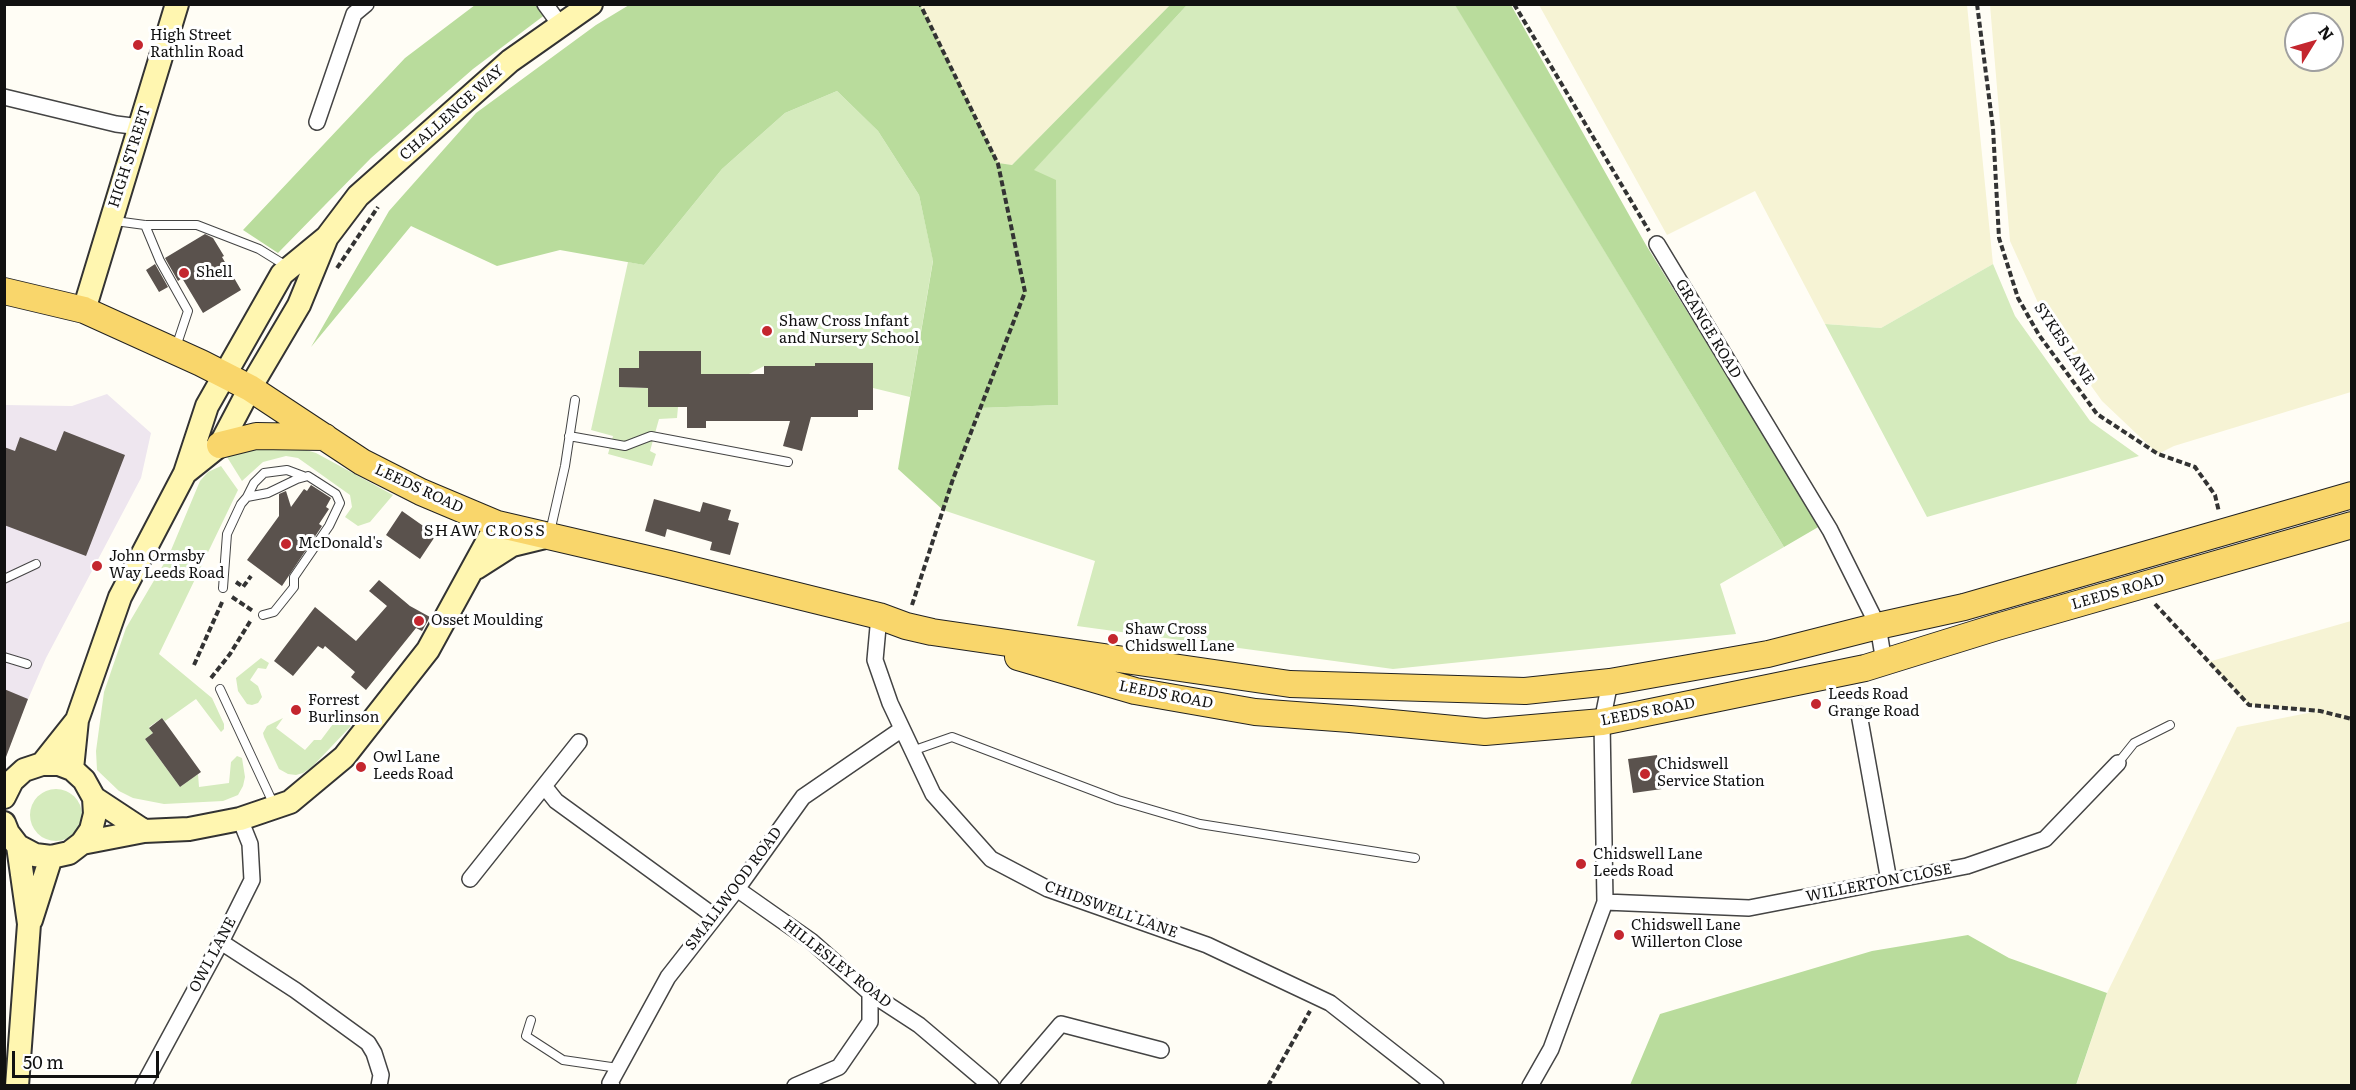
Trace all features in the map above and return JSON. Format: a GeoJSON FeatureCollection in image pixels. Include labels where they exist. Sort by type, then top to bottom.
{"type":"FeatureCollection","features":[{"type":"Feature","properties":{"kind":"main road","name":"HIGH STREET"},"geometry":{"type":"LineString","coordinates":[[84,310],[177,4]]}},
{"type":"Feature","properties":{"kind":"main road","name":"CHALLENGE WAY"},"geometry":{"type":"LineString","coordinates":[[185,473],[207,406],[282,274],[327,237],[358,196],[510,61],[591,4]]}},
{"type":"Feature","properties":{"kind":"main road","name":"CHALLENGE WAY"},"geometry":{"type":"LineString","coordinates":[[220,445],[250,388],[299,305],[327,237]]}},
{"type":"Feature","properties":{"kind":"main road","name":"LEEDS ROAD"},"geometry":{"type":"LineString","coordinates":[[4,291],[84,310],[224,374],[250,388],[362,462],[411,487],[497,524],[879,616],[906,626],[1135,691],[1255,712],[1485,732],[1602,722],[1884,662],[1997,627],[2352,525]]}},
{"type":"Feature","properties":{"kind":"main road"},"geometry":{"type":"LineString","coordinates":[[72,770],[77,720],[120,597],[185,473],[220,445],[256,436],[325,437]]}},
{"type":"Feature","properties":{"kind":"main road","name":"LEEDS ROAD"},"geometry":{"type":"LineString","coordinates":[[932,632],[1290,684],[1526,691],[1610,682],[1768,654],[1964,607],[2352,495]]}},
{"type":"Feature","properties":{"kind":"main road"},"geometry":{"type":"LineString","coordinates":[[82,843],[144,831],[189,830],[240,819],[290,802],[344,756],[428,650],[497,524]]}},
{"type":"Feature","properties":{"kind":"main road"},"geometry":{"type":"LineString","coordinates":[[472,570],[512,544],[549,536]]}},
{"type":"Feature","properties":{"kind":"main road"},"geometry":{"type":"LineString","coordinates":[[42,764],[77,720]]}},
{"type":"Feature","properties":{"kind":"main road"},"geometry":{"type":"LineString","coordinates":[[4,823],[18,846],[35,855],[51,857],[69,852],[82,843],[91,830],[95,814],[94,798],[84,780],[72,770],[58,764],[42,764],[24,770],[7,787]]}},
{"type":"Feature","properties":{"kind":"main road"},"geometry":{"type":"LineString","coordinates":[[94,798],[144,831]]}},
{"type":"Feature","properties":{"kind":"main road"},"geometry":{"type":"LineString","coordinates":[[16,1086],[29,924],[18,846]]}},
{"type":"Feature","properties":{"kind":"main road"},"geometry":{"type":"LineString","coordinates":[[29,924],[51,857]]}},
{"type":"Feature","properties":{"kind":"street"},"geometry":{"type":"LineString","coordinates":[[317,122],[354,14],[366,4]]}},
{"type":"Feature","properties":{"kind":"street"},"geometry":{"type":"LineString","coordinates":[[545,4],[561,26]]}},
{"type":"Feature","properties":{"kind":"street"},"geometry":{"type":"LineString","coordinates":[[4,97],[116,124],[140,127]]}},
{"type":"Feature","properties":{"kind":"street","name":"GRANGE ROAD"},"geometry":{"type":"LineString","coordinates":[[1657,244],[1830,530],[1878,626],[1884,662]]}},
{"type":"Feature","properties":{"kind":"street","name":"CHIDSWELL LANE"},"geometry":{"type":"LineString","coordinates":[[879,616],[875,660],[890,704],[933,794],[991,859],[1048,889],[1207,945],[1330,1003],[1436,1086]]}},
{"type":"Feature","properties":{"kind":"street"},"geometry":{"type":"LineString","coordinates":[[1530,1086],[1551,1049],[1605,902],[1602,722],[1610,682]]}},
{"type":"Feature","properties":{"kind":"street"},"geometry":{"type":"LineString","coordinates":[[1859,714],[1889,881]]}},
{"type":"Feature","properties":{"kind":"street","name":"SMALLWOOD ROAD"},"geometry":{"type":"LineString","coordinates":[[612,1086],[610,1083],[668,976],[737,889],[802,797],[902,729]]}},
{"type":"Feature","properties":{"kind":"street"},"geometry":{"type":"LineString","coordinates":[[470,879],[579,742]]}},
{"type":"Feature","properties":{"kind":"street","name":"WILLERTON CLOSE"},"geometry":{"type":"LineString","coordinates":[[1605,902],[1749,908],[1967,866],[2045,839],[2118,763]]}},
{"type":"Feature","properties":{"kind":"street"},"geometry":{"type":"LineString","coordinates":[[544,786],[556,801],[714,916]]}},
{"type":"Feature","properties":{"kind":"street","name":"OWL LANE"},"geometry":{"type":"LineString","coordinates":[[143,1086],[252,880],[250,844],[240,819]]}},
{"type":"Feature","properties":{"kind":"street","name":"HILLESLEY ROAD"},"geometry":{"type":"LineString","coordinates":[[737,889],[811,941],[870,993],[919,1025],[991,1086]]}},
{"type":"Feature","properties":{"kind":"street"},"geometry":{"type":"LineString","coordinates":[[221,942],[295,990],[368,1043],[381,1075],[379,1086]]}},
{"type":"Feature","properties":{"kind":"street"},"geometry":{"type":"LineString","coordinates":[[795,1086],[839,1067],[870,1022],[870,993]]}},
{"type":"Feature","properties":{"kind":"street"},"geometry":{"type":"LineString","coordinates":[[1008,1086],[1061,1024],[1161,1050]]}},
{"type":"Feature","properties":{"kind":"lane"},"geometry":{"type":"LineString","coordinates":[[110,220],[145,225],[197,225],[259,249],[289,268]]}},
{"type":"Feature","properties":{"kind":"lane"},"geometry":{"type":"LineString","coordinates":[[145,225],[160,261],[188,311],[174,351]]}},
{"type":"Feature","properties":{"kind":"lane"},"geometry":{"type":"LineString","coordinates":[[549,536],[565,466],[575,400]]}},
{"type":"Feature","properties":{"kind":"lane"},"geometry":{"type":"LineString","coordinates":[[569,436],[625,446],[651,436],[788,462]]}},
{"type":"Feature","properties":{"kind":"lane"},"geometry":{"type":"LineString","coordinates":[[226,588],[227,534],[241,504],[254,483],[264,473],[287,470],[308,476],[336,494],[340,503],[329,526],[294,577],[294,587],[274,612],[263,615]]}},
{"type":"Feature","properties":{"kind":"lane"},"geometry":{"type":"LineString","coordinates":[[247,497],[268,493],[303,476]]}},
{"type":"Feature","properties":{"kind":"lane"},"geometry":{"type":"LineString","coordinates":[[4,579],[36,564]]}},
{"type":"Feature","properties":{"kind":"lane"},"geometry":{"type":"LineString","coordinates":[[4,657],[27,664]]}},
{"type":"Feature","properties":{"kind":"lane"},"geometry":{"type":"LineString","coordinates":[[220,689],[275,807]]}},
{"type":"Feature","properties":{"kind":"lane"},"geometry":{"type":"LineString","coordinates":[[2118,763],[2134,743],[2170,725]]}},
{"type":"Feature","properties":{"kind":"lane"},"geometry":{"type":"LineString","coordinates":[[912,751],[952,737],[1118,800],[1200,824],[1415,858]]}},
{"type":"Feature","properties":{"kind":"lane"},"geometry":{"type":"LineString","coordinates":[[531,1020],[526,1036],[563,1060],[618,1068]]}},
{"type":"Feature","properties":{"kind":"path"},"geometry":{"type":"LineString","coordinates":[[906,626],[953,479],[1025,292],[998,164],[920,4]]}},
{"type":"Feature","properties":{"kind":"path"},"geometry":{"type":"LineString","coordinates":[[1514,4],[1657,244]]}},
{"type":"Feature","properties":{"kind":"path","name":"SYKES LANE"},"geometry":{"type":"LineString","coordinates":[[1977,4],[1993,128],[1999,238],[2018,298],[2039,335],[2097,414],[2157,454],[2195,467],[2215,495],[2224,532]]}},
{"type":"Feature","properties":{"kind":"path"},"geometry":{"type":"LineString","coordinates":[[226,588],[234,581],[243,587],[251,576]]}},
{"type":"Feature","properties":{"kind":"path"},"geometry":{"type":"LineString","coordinates":[[2139,587],[2249,705],[2320,711],[2352,719]]}},
{"type":"Feature","properties":{"kind":"path"},"geometry":{"type":"LineString","coordinates":[[194,665],[225,595],[254,611],[253,617],[230,654],[211,679]]}},
{"type":"Feature","properties":{"kind":"path"},"geometry":{"type":"LineString","coordinates":[[1268,1086],[1317,997]]}},
{"type":"Feature","properties":{"kind":"shaded area"},"geometry":{"type":"Polygon","coordinates":[[[920,5],[1170,5],[1012,165],[998,164],[920,5]]]}},
{"type":"Feature","properties":{"kind":"shaded area"},"geometry":{"type":"Polygon","coordinates":[[[1539,5],[1967,5],[1993,264],[1881,328],[1825,324],[1755,191],[1667,235],[1539,5]]]}},
{"type":"Feature","properties":{"kind":"shaded area"},"geometry":{"type":"Polygon","coordinates":[[[1990,5],[2351,5],[2351,392],[2174,446],[2158,454],[2102,401],[2049,327],[2010,241],[1990,5]]]}},
{"type":"Feature","properties":{"kind":"shaded area"},"geometry":{"type":"Polygon","coordinates":[[[107,394],[151,433],[141,478],[46,658],[12,736],[5,760],[5,405],[72,406],[107,394]]]}},
{"type":"Feature","properties":{"kind":"shaded area"},"geometry":{"type":"Polygon","coordinates":[[[2351,621],[2351,1085],[2076,1086],[2107,993],[2237,727],[2318,711],[2249,705],[2208,662],[2351,621]]]}},
{"type":"Feature","properties":{"kind":"green space"},"geometry":{"type":"Polygon","coordinates":[[[1455,4],[1784,547],[1720,584],[1736,634],[1393,669],[1077,626],[1095,561],[943,510],[980,408],[1058,405],[1033,170],[1187,5],[1455,4]]]}},
{"type":"Feature","properties":{"kind":"green space"},"geometry":{"type":"Polygon","coordinates":[[[475,5],[558,5],[473,69],[371,158],[278,253],[243,230],[405,58],[475,5]]]}},
{"type":"Feature","properties":{"kind":"green space"},"geometry":{"type":"Polygon","coordinates":[[[629,5],[920,5],[998,163],[1012,165],[1170,5],[1187,5],[1034,170],[1056,180],[1058,405],[980,408],[943,510],[898,469],[933,261],[919,195],[878,131],[837,91],[785,113],[722,169],[644,265],[560,250],[497,266],[411,226],[311,347],[389,211],[476,113],[596,25],[629,5]]]}},
{"type":"Feature","properties":{"kind":"green space"},"geometry":{"type":"Polygon","coordinates":[[[1455,5],[1511,5],[1646,245],[1820,526],[1784,547],[1455,5]]]}},
{"type":"Feature","properties":{"kind":"green space","name":"Shaw Cross Infant and Nursery School"},"geometry":{"type":"Polygon","coordinates":[[[837,91],[878,131],[919,195],[933,260],[910,397],[873,388],[872,363],[764,366],[749,374],[701,379],[701,351],[639,351],[639,368],[619,368],[619,387],[648,388],[648,407],[678,407],[677,418],[659,419],[650,451],[656,454],[652,466],[608,454],[613,436],[591,430],[628,262],[644,265],[722,169],[785,113],[837,91]]]}},
{"type":"Feature","properties":{"kind":"green space"},"geometry":{"type":"Polygon","coordinates":[[[1993,264],[2015,316],[2090,421],[2139,456],[1927,517],[1825,324],[1881,328],[1993,264]]]}},
{"type":"Feature","properties":{"kind":"green space"},"geometry":{"type":"Polygon","coordinates":[[[293,446],[316,453],[393,495],[370,522],[358,526],[345,517],[352,507],[350,495],[298,458],[286,456],[263,462],[242,481],[227,457],[237,449],[293,446]]]}},
{"type":"Feature","properties":{"kind":"green space"},"geometry":{"type":"Polygon","coordinates":[[[221,466],[238,490],[159,654],[212,698],[224,724],[224,729],[221,732],[196,699],[165,721],[162,718],[149,727],[153,733],[145,739],[180,787],[198,774],[199,787],[229,783],[231,762],[237,756],[242,758],[245,777],[243,786],[238,795],[223,801],[164,804],[133,798],[119,791],[97,770],[96,751],[104,692],[126,628],[169,555],[200,481],[208,472],[221,466]]]}},
{"type":"Feature","properties":{"kind":"green space"},"geometry":{"type":"Polygon","coordinates":[[[261,658],[269,663],[266,669],[258,668],[250,680],[258,686],[262,697],[258,703],[247,704],[238,691],[236,678],[261,658]]]}},
{"type":"Feature","properties":{"kind":"green space"},"geometry":{"type":"Polygon","coordinates":[[[339,716],[351,726],[312,767],[296,775],[279,769],[264,737],[263,733],[267,726],[283,718],[276,728],[305,750],[314,740],[321,740],[339,716]]]}},
{"type":"Feature","properties":{"kind":"green space"},"geometry":{"type":"Polygon","coordinates":[[[56,789],[70,793],[78,801],[82,815],[78,829],[70,837],[56,841],[42,837],[34,829],[30,815],[34,801],[42,793],[56,789]]]}},
{"type":"Feature","properties":{"kind":"green space"},"geometry":{"type":"Polygon","coordinates":[[[1968,935],[2009,958],[2107,993],[2076,1085],[1630,1085],[1660,1014],[1872,951],[1968,935]]]}},
{"type":"Feature","properties":{"kind":"building","name":"Shell"},"geometry":{"type":"Polygon","coordinates":[[[205,234],[213,238],[241,290],[203,313],[182,278],[178,281],[165,258],[205,234]]]}},
{"type":"Feature","properties":{"kind":"building"},"geometry":{"type":"Polygon","coordinates":[[[155,264],[168,287],[159,292],[146,270],[155,264]]]}},
{"type":"Feature","properties":{"kind":"building"},"geometry":{"type":"Polygon","coordinates":[[[639,351],[701,351],[701,374],[764,374],[764,366],[873,363],[873,410],[858,410],[858,417],[811,417],[802,451],[783,446],[790,421],[706,421],[706,428],[687,428],[687,407],[648,407],[648,388],[619,387],[619,368],[639,368],[639,351]]]}},
{"type":"Feature","properties":{"kind":"building"},"geometry":{"type":"Polygon","coordinates":[[[64,431],[125,455],[86,556],[4,525],[4,447],[15,451],[20,437],[56,451],[64,431]]]}},
{"type":"Feature","properties":{"kind":"building","name":"McDonald's"},"geometry":{"type":"Polygon","coordinates":[[[311,485],[331,498],[326,507],[329,509],[319,524],[322,526],[282,586],[247,560],[279,516],[279,494],[286,491],[291,507],[304,489],[307,491],[311,485]]]}},
{"type":"Feature","properties":{"kind":"building"},"geometry":{"type":"Polygon","coordinates":[[[654,499],[700,512],[703,502],[731,510],[728,520],[739,523],[730,555],[710,550],[712,542],[667,529],[665,537],[645,531],[654,499]]]}},
{"type":"Feature","properties":{"kind":"building"},"geometry":{"type":"Polygon","coordinates":[[[402,511],[436,535],[420,559],[386,535],[402,511]]]}},
{"type":"Feature","properties":{"kind":"building"},"geometry":{"type":"Polygon","coordinates":[[[379,580],[410,606],[430,617],[422,631],[416,628],[366,690],[351,677],[355,672],[325,646],[323,649],[318,646],[293,676],[274,661],[315,607],[356,641],[387,606],[369,591],[379,580]]]}},
{"type":"Feature","properties":{"kind":"building"},"geometry":{"type":"Polygon","coordinates":[[[4,689],[28,699],[6,757],[4,757],[4,689]]]}},
{"type":"Feature","properties":{"kind":"building"},"geometry":{"type":"Polygon","coordinates":[[[162,718],[201,772],[180,787],[145,739],[153,733],[149,728],[162,718]]]}},
{"type":"Feature","properties":{"kind":"building","name":"Chidswell Service Station"},"geometry":{"type":"Polygon","coordinates":[[[1657,755],[1662,789],[1633,793],[1628,759],[1657,755]]]}},
{"type":"Feature","properties":{"kind":"place","name":"High Street Rathlin Road"},"geometry":{"type":"Point","coordinates":[138,45]}},
{"type":"Feature","properties":{"kind":"place","name":"Shell"},"geometry":{"type":"Point","coordinates":[184,273]}},
{"type":"Feature","properties":{"kind":"place","name":"Shaw Cross Infant and Nursery School"},"geometry":{"type":"Point","coordinates":[767,331]}},
{"type":"Feature","properties":{"kind":"place","name":"McDonald's"},"geometry":{"type":"Point","coordinates":[286,544]}},
{"type":"Feature","properties":{"kind":"place","name":"John Ormsby Way Leeds Road"},"geometry":{"type":"Point","coordinates":[97,566]}},
{"type":"Feature","properties":{"kind":"place","name":"Osset Moulding"},"geometry":{"type":"Point","coordinates":[419,621]}},
{"type":"Feature","properties":{"kind":"place","name":"Shaw Cross Chidswell Lane"},"geometry":{"type":"Point","coordinates":[1113,639]}},
{"type":"Feature","properties":{"kind":"place","name":"Leeds Road Grange Road"},"geometry":{"type":"Point","coordinates":[1816,704]}},
{"type":"Feature","properties":{"kind":"place","name":"Forrest Burlinson"},"geometry":{"type":"Point","coordinates":[296,710]}},
{"type":"Feature","properties":{"kind":"place","name":"Owl Lane Leeds Road"},"geometry":{"type":"Point","coordinates":[361,767]}},
{"type":"Feature","properties":{"kind":"place","name":"Chidswell Service Station"},"geometry":{"type":"Point","coordinates":[1645,774]}},
{"type":"Feature","properties":{"kind":"place","name":"Chidswell Lane Leeds Road"},"geometry":{"type":"Point","coordinates":[1581,864]}},
{"type":"Feature","properties":{"kind":"place","name":"Chidswell Lane Willerton Close"},"geometry":{"type":"Point","coordinates":[1619,935]}},
{"type":"Feature","properties":{"kind":"district","name":"SHAW CROSS"},"geometry":{"type":"Point","coordinates":[485,531]}}]}
